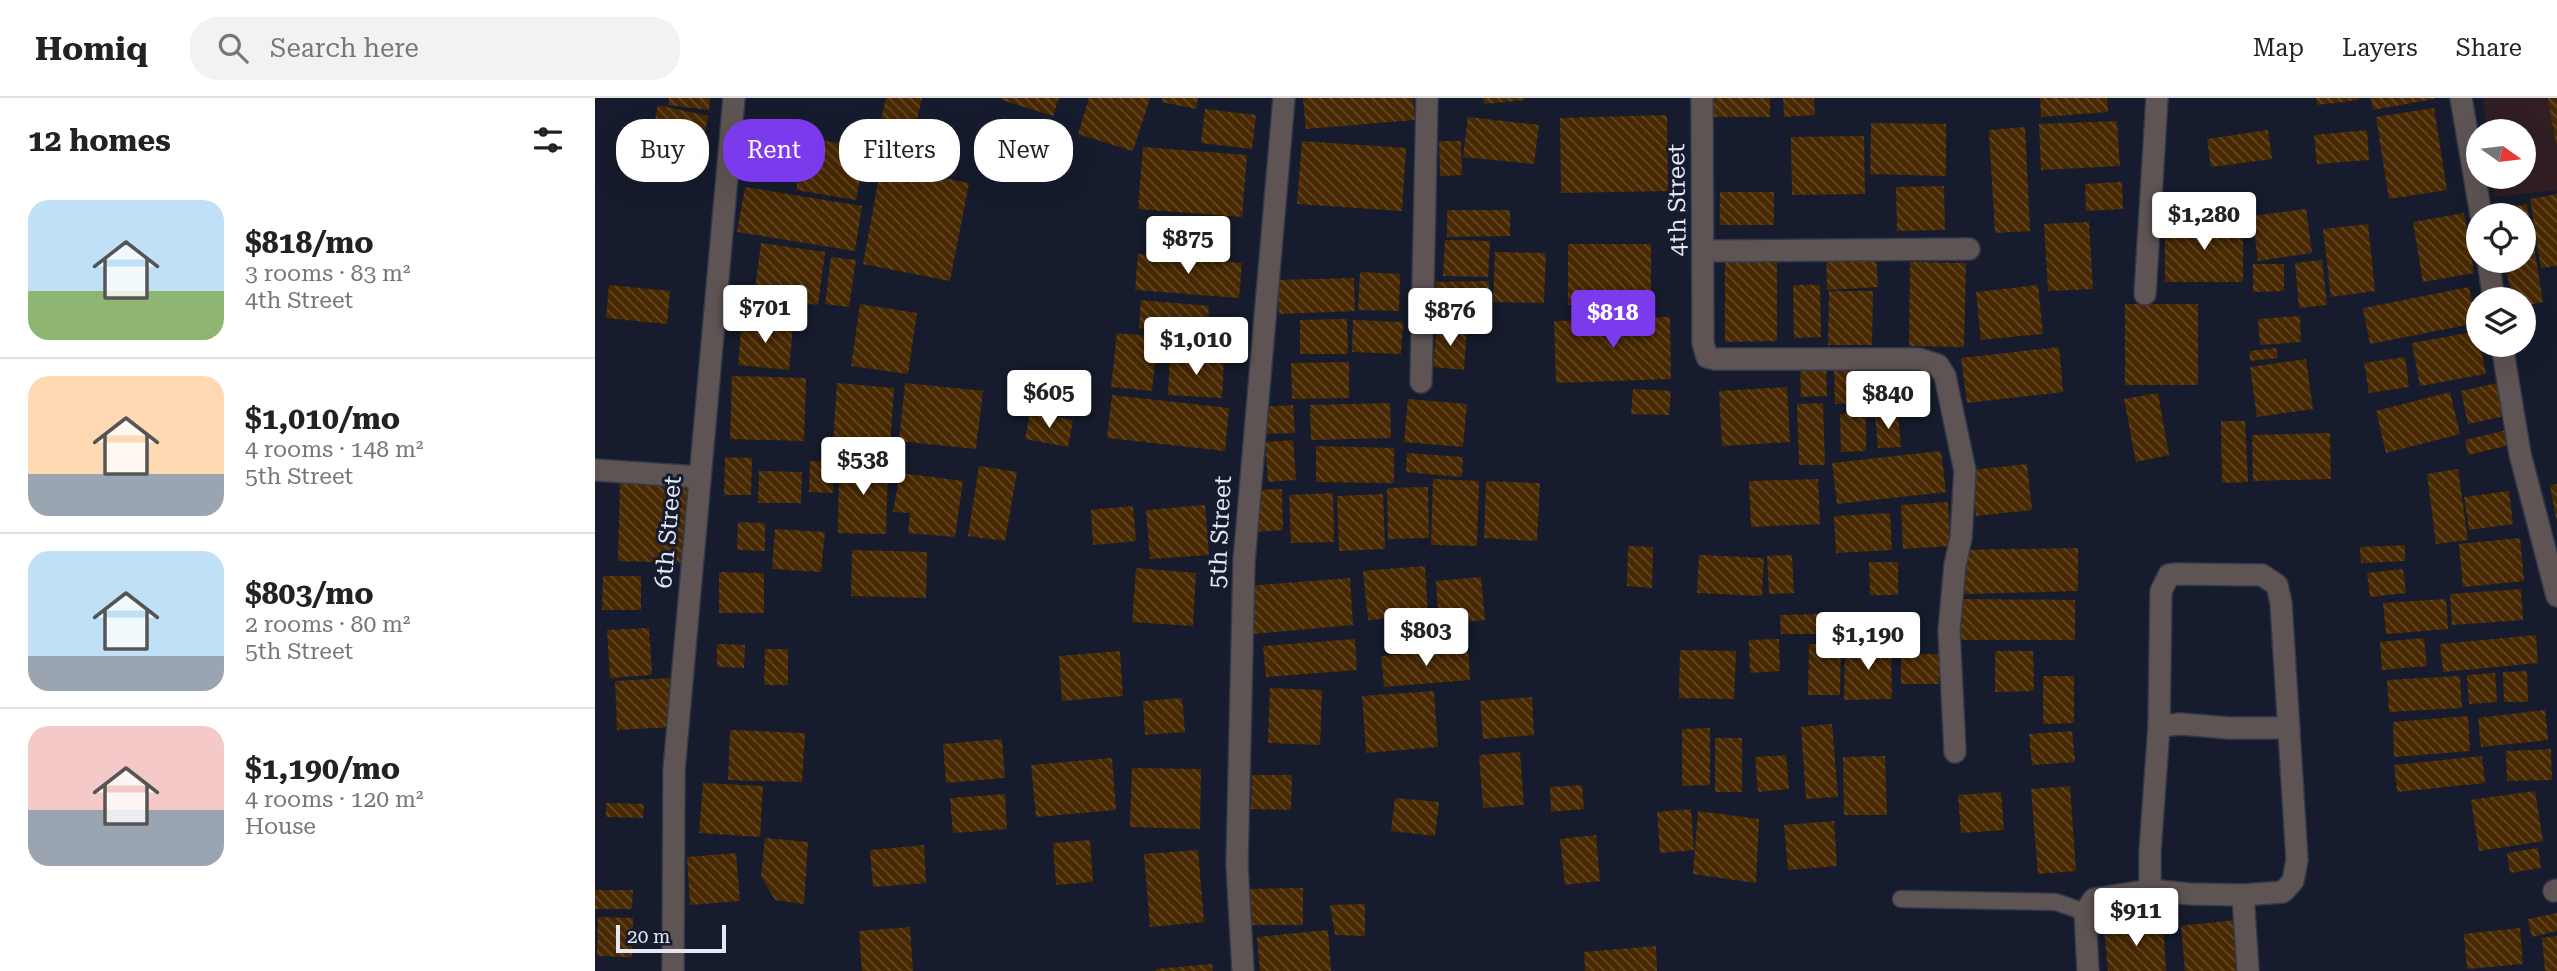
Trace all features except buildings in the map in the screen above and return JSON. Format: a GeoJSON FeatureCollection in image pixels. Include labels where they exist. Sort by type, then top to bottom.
{"type":"FeatureCollection","features":[{"type":"Feature","properties":{"kind":"street","name":"6th Street"},"geometry":{"type":"LineString","coordinates":[[673,971],[674,770],[734,98]]}},
{"type":"Feature","properties":{"kind":"street","name":"5th Street"},"geometry":{"type":"LineString","coordinates":[[1243,971],[1237,865],[1244,561],[1285,98]]}},
{"type":"Feature","properties":{"kind":"street"},"geometry":{"type":"LineString","coordinates":[[1421,382],[1427,98]]}},
{"type":"Feature","properties":{"kind":"street","name":"4th Street"},"geometry":{"type":"LineString","coordinates":[[1702,98],[1703,343],[1707,357],[1919,359],[1938,365],[1945,376],[1965,471],[1961,538],[1955,565],[1949,630],[1955,752]]}},
{"type":"Feature","properties":{"kind":"street"},"geometry":{"type":"LineString","coordinates":[[2145,294],[2157,98]]}},
{"type":"Feature","properties":{"kind":"street"},"geometry":{"type":"LineString","coordinates":[[2461,98],[2479,203]]}},
{"type":"Feature","properties":{"kind":"street"},"geometry":{"type":"LineString","coordinates":[[1704,251],[1969,249]]}},
{"type":"Feature","properties":{"kind":"street"},"geometry":{"type":"LineString","coordinates":[[2504,357],[2520,454],[2557,597]]}},
{"type":"Feature","properties":{"kind":"street"},"geometry":{"type":"LineString","coordinates":[[595,470],[699,477]]}},
{"type":"Feature","properties":{"kind":"street"},"geometry":{"type":"LineString","coordinates":[[2088,971],[2085,912],[2094,899],[2150,890],[2243,895],[2283,892],[2294,881],[2297,860],[2279,592],[2277,585],[2269,579],[2254,574],[2176,574],[2165,581],[2161,600],[2150,890]]}},
{"type":"Feature","properties":{"kind":"street"},"geometry":{"type":"LineString","coordinates":[[2158,726],[2181,724],[2229,728],[2289,728]]}},
{"type":"Feature","properties":{"kind":"street"},"geometry":{"type":"LineString","coordinates":[[2243,895],[2248,971]]}},
{"type":"Feature","properties":{"kind":"lane"},"geometry":{"type":"LineString","coordinates":[[1901,899],[2056,902],[2085,912]]}},
{"type":"Feature","properties":{"kind":"shaded area"},"geometry":{"type":"Polygon","coordinates":[[[2483,98],[2557,98],[2557,190],[2495,197],[2494,189],[2536,189],[2536,119],[2486,119],[2483,98]]]}}]}
